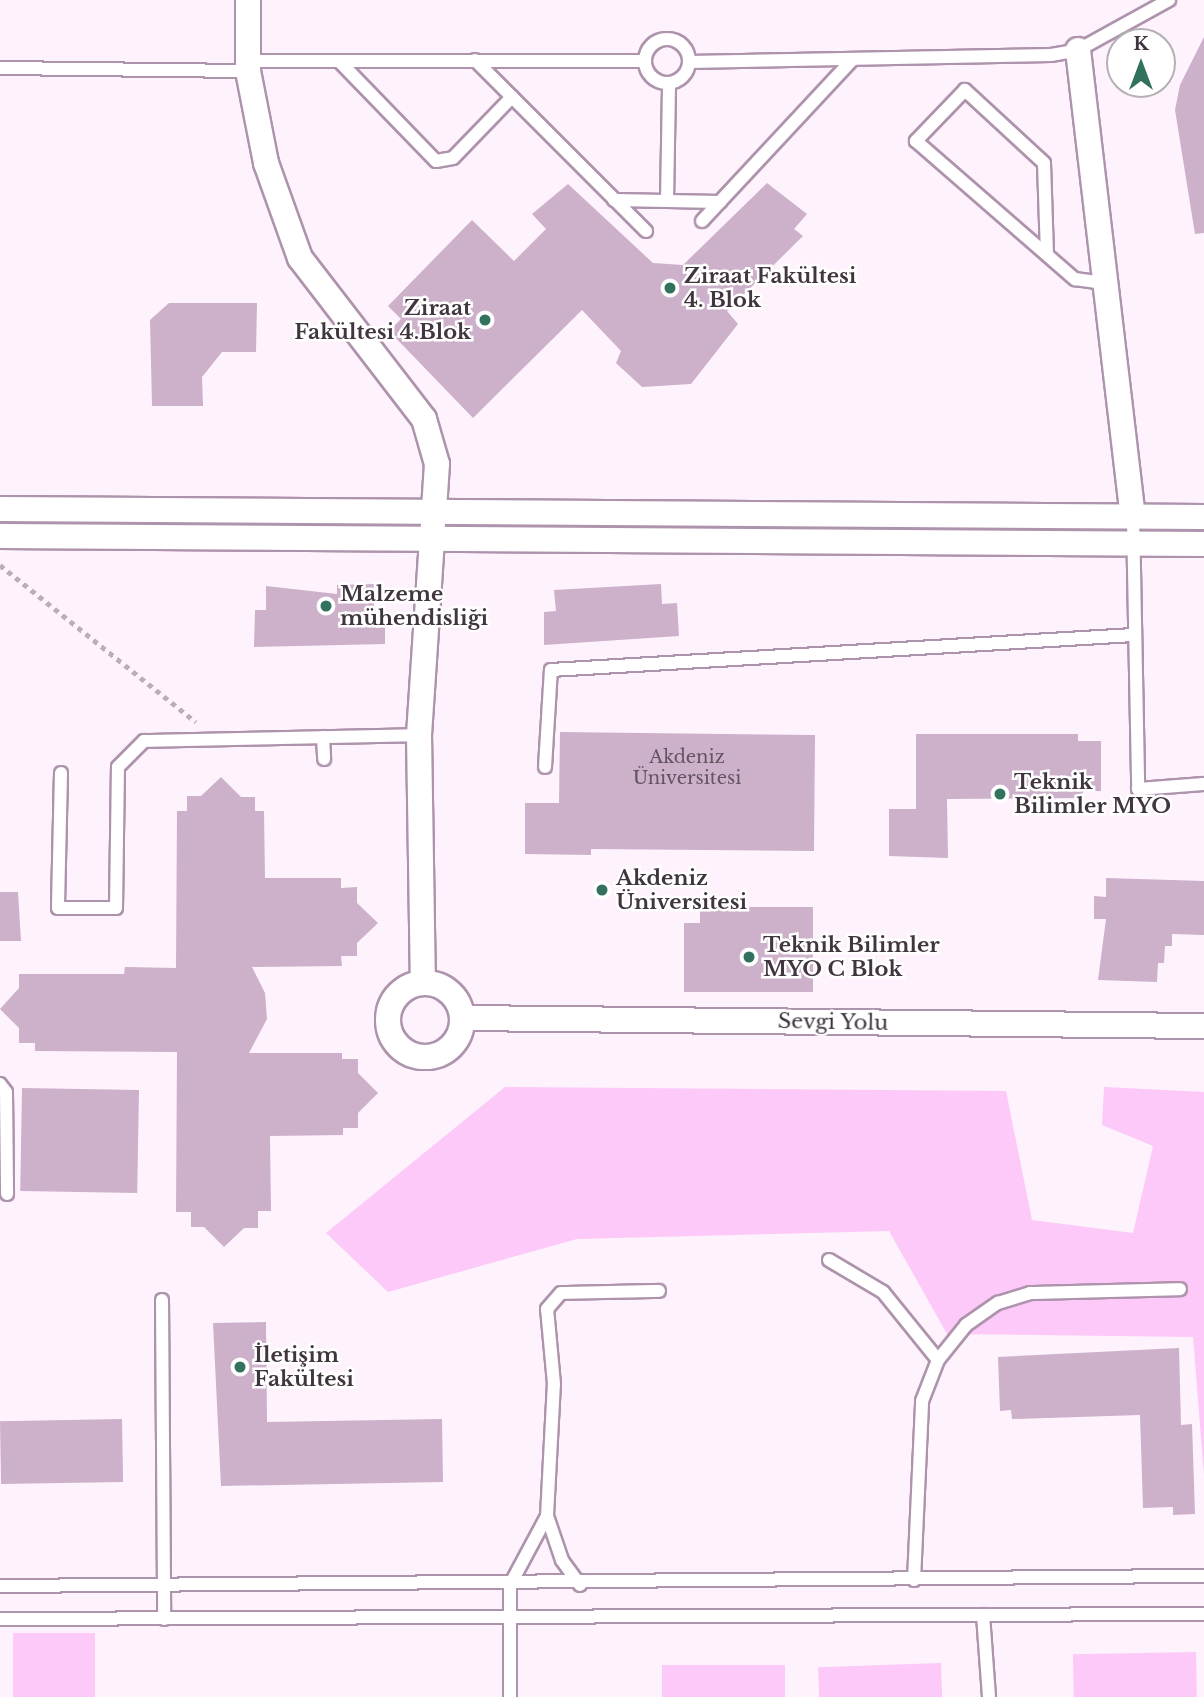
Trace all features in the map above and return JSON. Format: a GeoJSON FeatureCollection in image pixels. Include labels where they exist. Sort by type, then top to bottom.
{"type":"FeatureCollection","features":[{"type":"Feature","properties":{"kind":"street"},"geometry":{"type":"LineString","coordinates":[[248,0],[248,66],[266,163],[300,258],[424,419],[437,464],[437,508],[419,735],[423,984]]}},
{"type":"Feature","properties":{"kind":"street"},"geometry":{"type":"LineString","coordinates":[[1078,50],[1133,517]]}},
{"type":"Feature","properties":{"kind":"street"},"geometry":{"type":"LineString","coordinates":[[0,509],[437,508],[1204,517]]}},
{"type":"Feature","properties":{"kind":"street"},"geometry":{"type":"LineString","coordinates":[[0,536],[435,536],[1204,544]]}},
{"type":"Feature","properties":{"kind":"street"},"geometry":{"type":"LineString","coordinates":[[423,984],[450,993],[462,1018],[460,1033],[441,1054],[413,1056],[400,1048],[388,1023],[390,1008],[397,996],[423,984]]}},
{"type":"Feature","properties":{"kind":"street","name":"Sevgi Yolu"},"geometry":{"type":"LineString","coordinates":[[462,1018],[1204,1026]]}},
{"type":"Feature","properties":{"kind":"lane"},"geometry":{"type":"LineString","coordinates":[[690,62],[852,60],[1078,50],[1169,0]]}},
{"type":"Feature","properties":{"kind":"lane"},"geometry":{"type":"LineString","coordinates":[[669,38],[684,46],[690,62],[681,78],[669,83],[649,75],[645,61],[653,43],[669,38]]}},
{"type":"Feature","properties":{"kind":"lane"},"geometry":{"type":"LineString","coordinates":[[475,60],[646,231]]}},
{"type":"Feature","properties":{"kind":"lane"},"geometry":{"type":"LineString","coordinates":[[702,221],[852,60]]}},
{"type":"Feature","properties":{"kind":"lane"},"geometry":{"type":"LineString","coordinates":[[339,61],[436,161],[453,158],[512,97]]}},
{"type":"Feature","properties":{"kind":"lane"},"geometry":{"type":"LineString","coordinates":[[0,68],[248,66],[339,61],[645,61]]}},
{"type":"Feature","properties":{"kind":"lane"},"geometry":{"type":"LineString","coordinates":[[667,201],[669,83]]}},
{"type":"Feature","properties":{"kind":"lane"},"geometry":{"type":"LineString","coordinates":[[1047,254],[1044,163],[965,90],[916,141],[1075,279],[1104,283]]}},
{"type":"Feature","properties":{"kind":"lane"},"geometry":{"type":"LineString","coordinates":[[614,200],[720,202]]}},
{"type":"Feature","properties":{"kind":"lane"},"geometry":{"type":"LineString","coordinates":[[1133,517],[1137,543],[1133,635],[1138,789],[1204,784]]}},
{"type":"Feature","properties":{"kind":"lane"},"geometry":{"type":"LineString","coordinates":[[545,766],[551,670],[1133,635]]}},
{"type":"Feature","properties":{"kind":"lane"},"geometry":{"type":"LineString","coordinates":[[61,773],[58,908],[116,908],[118,767],[144,741],[419,735]]}},
{"type":"Feature","properties":{"kind":"lane"},"geometry":{"type":"LineString","coordinates":[[323,737],[324,760]]}},
{"type":"Feature","properties":{"kind":"lane"},"geometry":{"type":"LineString","coordinates":[[0,1084],[6,1091],[7,1194]]}},
{"type":"Feature","properties":{"kind":"lane"},"geometry":{"type":"LineString","coordinates":[[830,1260],[883,1292],[938,1360]]}},
{"type":"Feature","properties":{"kind":"lane"},"geometry":{"type":"LineString","coordinates":[[914,1580],[922,1401],[938,1360],[974,1317],[1014,1296],[1180,1289]]}},
{"type":"Feature","properties":{"kind":"lane"},"geometry":{"type":"LineString","coordinates":[[580,1585],[562,1560],[547,1517],[554,1384],[547,1309],[561,1293],[659,1292]]}},
{"type":"Feature","properties":{"kind":"lane"},"geometry":{"type":"LineString","coordinates":[[162,1300],[163,1619]]}},
{"type":"Feature","properties":{"kind":"lane"},"geometry":{"type":"LineString","coordinates":[[510,1697],[510,1585],[547,1517]]}},
{"type":"Feature","properties":{"kind":"lane"},"geometry":{"type":"LineString","coordinates":[[0,1586],[580,1585],[1204,1576]]}},
{"type":"Feature","properties":{"kind":"lane"},"geometry":{"type":"LineString","coordinates":[[0,1619],[1204,1614]]}},
{"type":"Feature","properties":{"kind":"lane"},"geometry":{"type":"LineString","coordinates":[[984,1615],[989,1697]]}},
{"type":"Feature","properties":{"kind":"path"},"geometry":{"type":"LineString","coordinates":[[0,565],[217,739]]}},
{"type":"Feature","properties":{"kind":"shaded area"},"geometry":{"type":"Polygon","coordinates":[[[505,1087],[1006,1091],[1032,1220],[1133,1233],[1153,1146],[1102,1125],[1104,1087],[1204,1092],[1204,1475],[1193,1337],[947,1334],[889,1231],[577,1239],[388,1292],[326,1233],[505,1087]]]}},
{"type":"Feature","properties":{"kind":"shaded area"},"geometry":{"type":"Polygon","coordinates":[[[13,1633],[95,1633],[95,1697],[13,1697],[13,1633]]]}},
{"type":"Feature","properties":{"kind":"shaded area"},"geometry":{"type":"Polygon","coordinates":[[[1196,1652],[1197,1697],[1074,1697],[1073,1654],[1196,1652]]]}},
{"type":"Feature","properties":{"kind":"shaded area"},"geometry":{"type":"Polygon","coordinates":[[[941,1663],[942,1697],[819,1697],[818,1667],[941,1663]]]}},
{"type":"Feature","properties":{"kind":"shaded area"},"geometry":{"type":"Polygon","coordinates":[[[662,1665],[785,1665],[785,1697],[662,1697],[662,1665]]]}},
{"type":"Feature","properties":{"kind":"building"},"geometry":{"type":"Polygon","coordinates":[[[1204,37],[1204,233],[1195,234],[1175,110],[1180,85],[1204,37]]]}},
{"type":"Feature","properties":{"kind":"building"},"geometry":{"type":"Polygon","coordinates":[[[767,183],[807,214],[794,229],[803,236],[727,311],[738,324],[691,384],[642,387],[616,363],[621,351],[582,310],[473,418],[389,331],[401,319],[388,306],[472,220],[514,261],[546,229],[532,214],[568,184],[653,263],[683,265],[767,183]]]}},
{"type":"Feature","properties":{"kind":"building"},"geometry":{"type":"Polygon","coordinates":[[[169,303],[257,303],[256,352],[222,352],[202,377],[203,406],[152,406],[150,320],[169,303]]]}},
{"type":"Feature","properties":{"kind":"building"},"geometry":{"type":"Polygon","coordinates":[[[374,584],[374,608],[385,607],[385,644],[254,647],[255,610],[266,610],[266,586],[337,594],[337,585],[374,584]]]}},
{"type":"Feature","properties":{"kind":"building"},"geometry":{"type":"Polygon","coordinates":[[[661,584],[662,604],[677,603],[679,636],[544,645],[544,612],[556,611],[554,590],[661,584]]]}},
{"type":"Feature","properties":{"kind":"building"},"geometry":{"type":"Polygon","coordinates":[[[560,732],[815,735],[814,851],[591,849],[591,855],[525,854],[525,803],[559,803],[560,732]]]}},
{"type":"Feature","properties":{"kind":"building","name":"Teknik Bilimler MYO"},"geometry":{"type":"Polygon","coordinates":[[[916,734],[1078,734],[1078,741],[1101,741],[1101,791],[1083,791],[1083,798],[947,799],[948,858],[889,856],[889,809],[916,809],[916,734]]]}},
{"type":"Feature","properties":{"kind":"building"},"geometry":{"type":"Polygon","coordinates":[[[221,777],[241,797],[255,797],[255,811],[264,811],[265,878],[341,878],[341,888],[357,887],[357,903],[378,923],[357,943],[357,956],[341,956],[342,966],[252,967],[265,993],[267,1019],[249,1053],[342,1053],[342,1059],[358,1059],[358,1073],[378,1093],[358,1113],[358,1128],[343,1128],[343,1135],[270,1136],[271,1211],[258,1211],[258,1228],[244,1228],[224,1247],[204,1227],[191,1227],[191,1212],[176,1212],[177,1052],[35,1051],[35,1043],[19,1043],[19,1028],[0,1009],[19,988],[19,974],[124,974],[125,967],[176,968],[177,811],[187,811],[187,796],[201,796],[221,777]]]}},
{"type":"Feature","properties":{"kind":"building"},"geometry":{"type":"Polygon","coordinates":[[[1106,878],[1204,881],[1204,935],[1172,934],[1172,946],[1165,946],[1164,963],[1158,963],[1157,982],[1098,980],[1106,919],[1094,919],[1094,896],[1106,897],[1106,878]]]}},
{"type":"Feature","properties":{"kind":"building"},"geometry":{"type":"Polygon","coordinates":[[[0,892],[18,892],[21,941],[0,941],[0,892]]]}},
{"type":"Feature","properties":{"kind":"building","name":"Teknik Bilimler MYO C Blok"},"geometry":{"type":"Polygon","coordinates":[[[700,907],[813,907],[813,992],[684,992],[684,923],[700,923],[700,907]]]}},
{"type":"Feature","properties":{"kind":"building"},"geometry":{"type":"Polygon","coordinates":[[[22,1088],[139,1090],[137,1193],[20,1191],[22,1088]]]}},
{"type":"Feature","properties":{"kind":"building","name":"İletişim Fakültesi"},"geometry":{"type":"Polygon","coordinates":[[[266,1322],[267,1422],[442,1419],[443,1482],[221,1486],[213,1323],[266,1322]]]}},
{"type":"Feature","properties":{"kind":"building"},"geometry":{"type":"Polygon","coordinates":[[[1179,1348],[1181,1425],[1192,1424],[1195,1514],[1173,1515],[1173,1507],[1143,1508],[1140,1415],[1012,1419],[1011,1410],[1000,1411],[998,1357],[1179,1348]]]}},
{"type":"Feature","properties":{"kind":"building"},"geometry":{"type":"Polygon","coordinates":[[[122,1419],[123,1482],[1,1484],[0,1421],[122,1419]]]}},
{"type":"Feature","properties":{"kind":"place","name":"Ziraat Fakültesi 4. Blok"},"geometry":{"type":"Point","coordinates":[670,288]}},
{"type":"Feature","properties":{"kind":"place","name":"Ziraat Fakültesi 4.Blok"},"geometry":{"type":"Point","coordinates":[485,320]}},
{"type":"Feature","properties":{"kind":"place","name":"Malzeme mühendisliği"},"geometry":{"type":"Point","coordinates":[326,606]}},
{"type":"Feature","properties":{"kind":"place","name":"Teknik Bilimler MYO"},"geometry":{"type":"Point","coordinates":[1000,794]}},
{"type":"Feature","properties":{"kind":"place","name":"Akdeniz Üniversitesi"},"geometry":{"type":"Point","coordinates":[602,890]}},
{"type":"Feature","properties":{"kind":"place","name":"Teknik Bilimler MYO C Blok"},"geometry":{"type":"Point","coordinates":[749,957]}},
{"type":"Feature","properties":{"kind":"place","name":"İletişim Fakültesi"},"geometry":{"type":"Point","coordinates":[240,1367]}}]}
